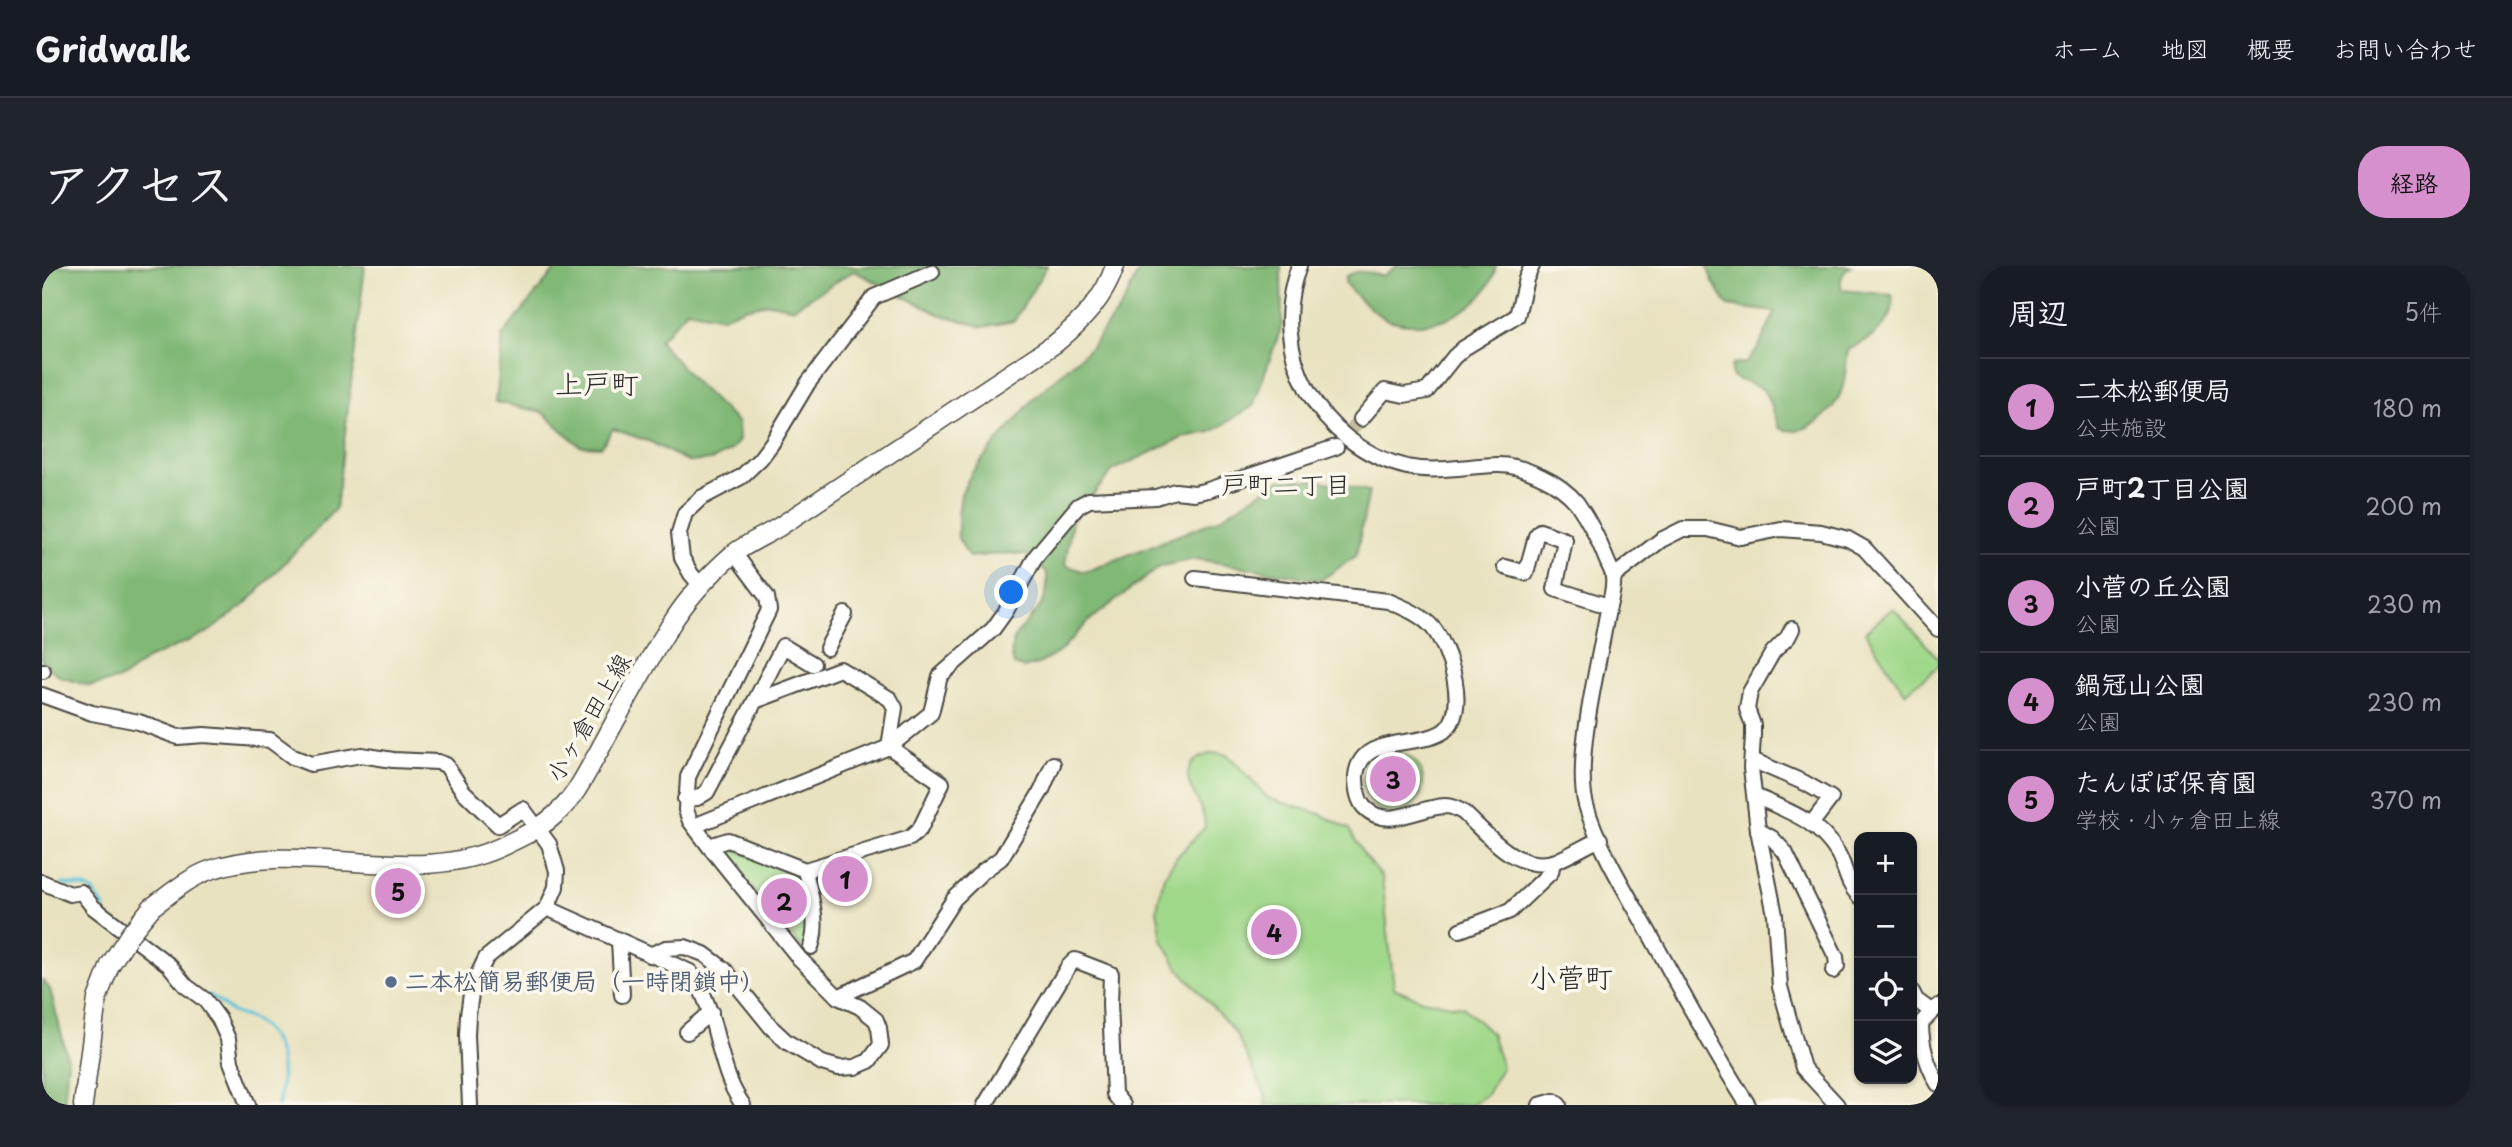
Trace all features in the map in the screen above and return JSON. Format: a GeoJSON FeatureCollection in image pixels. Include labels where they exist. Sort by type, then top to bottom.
{"type":"FeatureCollection","features":[{"type":"Feature","properties":{"kind":"main road","name":"小ヶ倉田上線"},"geometry":{"type":"LineString","coordinates":[[83,1105],[97,999],[110,965],[152,907],[177,888],[208,871],[229,865],[252,861],[296,860],[376,864],[452,862],[482,855],[538,828],[557,814],[578,789],[671,624],[701,586],[734,553],[779,527],[1056,343],[1088,315],[1110,282],[1115,266]]}},
{"type":"Feature","properties":{"kind":"street"},"geometry":{"type":"LineString","coordinates":[[1299,266],[1291,295],[1291,344],[1295,365],[1318,408],[1353,443],[1377,456],[1407,467],[1429,469],[1508,466],[1527,470],[1554,482],[1574,499],[1594,529],[1613,577],[1587,728],[1583,781],[1586,804],[1600,839],[1633,904],[1748,1105]]}},
{"type":"Feature","properties":{"kind":"street"},"geometry":{"type":"LineString","coordinates":[[1360,419],[1385,391],[1404,394],[1427,391],[1464,348],[1517,316],[1532,266]]}},
{"type":"Feature","properties":{"kind":"street"},"geometry":{"type":"LineString","coordinates":[[701,586],[682,558],[679,533],[685,513],[701,498],[741,477],[760,459],[808,383],[874,298],[932,272]]}},
{"type":"Feature","properties":{"kind":"street"},"geometry":{"type":"LineString","coordinates":[[694,826],[890,747],[931,713],[940,676],[993,629],[1036,556],[1078,506],[1089,500],[1156,497],[1175,491],[1194,493],[1208,490],[1336,447]]}},
{"type":"Feature","properties":{"kind":"street"},"geometry":{"type":"LineString","coordinates":[[1613,577],[1661,540],[1683,529],[1708,529],[1741,537],[1781,529],[1821,532],[1847,539],[1864,548],[1938,629]]}},
{"type":"Feature","properties":{"kind":"street"},"geometry":{"type":"LineString","coordinates":[[1505,567],[1526,573],[1536,536],[1540,531],[1565,540],[1555,589],[1608,606]]}},
{"type":"Feature","properties":{"kind":"street"},"geometry":{"type":"LineString","coordinates":[[650,955],[666,948],[685,947],[704,954],[724,969],[772,1028],[787,1042],[822,1063],[839,1068],[855,1067],[869,1061],[881,1045],[876,1020],[868,1012],[838,997],[799,958],[709,846],[686,810],[688,777],[769,610],[767,597],[734,553]]}},
{"type":"Feature","properties":{"kind":"street"},"geometry":{"type":"LineString","coordinates":[[1195,578],[1388,601],[1415,612],[1432,626],[1445,646],[1454,675],[1454,720],[1442,733],[1371,751],[1357,770],[1356,782],[1359,799],[1364,807],[1377,816],[1392,818],[1434,807],[1455,808],[1514,857],[1527,862],[1553,862],[1600,839]]}},
{"type":"Feature","properties":{"kind":"street"},"geometry":{"type":"LineString","coordinates":[[827,648],[845,614]]}},
{"type":"Feature","properties":{"kind":"street"},"geometry":{"type":"LineString","coordinates":[[1792,629],[1773,652],[1749,692],[1747,709],[1753,725],[1751,768],[1758,830],[1775,915],[1780,987],[1803,1068],[1837,1105]]}},
{"type":"Feature","properties":{"kind":"street"},"geometry":{"type":"LineString","coordinates":[[685,800],[697,798],[707,792],[783,646],[813,664]]}},
{"type":"Feature","properties":{"kind":"street"},"geometry":{"type":"LineString","coordinates":[[755,701],[841,668],[890,699],[895,708],[890,747]]}},
{"type":"Feature","properties":{"kind":"street"},"geometry":{"type":"LineString","coordinates":[[42,695],[92,713],[139,722],[178,737],[204,735],[270,740],[293,757],[311,764],[361,755],[438,762],[446,765],[463,790],[498,825],[523,809],[549,844],[557,871],[556,887],[547,908],[492,951],[481,965],[472,987],[467,1035],[470,1105]]}},
{"type":"Feature","properties":{"kind":"street"},"geometry":{"type":"LineString","coordinates":[[709,846],[728,840],[805,870],[910,838],[920,829],[942,783],[890,747]]}},
{"type":"Feature","properties":{"kind":"street"},"geometry":{"type":"LineString","coordinates":[[1752,760],[1831,797],[1812,823]]}},
{"type":"Feature","properties":{"kind":"street"},"geometry":{"type":"LineString","coordinates":[[838,997],[914,961],[954,899],[1001,858],[1042,790],[1053,764]]}},
{"type":"Feature","properties":{"kind":"street"},"geometry":{"type":"LineString","coordinates":[[1755,796],[1812,823],[1837,852],[1850,887],[1858,895]]}},
{"type":"Feature","properties":{"kind":"street"},"geometry":{"type":"LineString","coordinates":[[1758,830],[1772,838],[1785,852],[1838,963],[1832,971]]}},
{"type":"Feature","properties":{"kind":"street"},"geometry":{"type":"LineString","coordinates":[[1461,930],[1510,911],[1551,872],[1553,862]]}},
{"type":"Feature","properties":{"kind":"street"},"geometry":{"type":"LineString","coordinates":[[805,870],[816,920],[816,935],[811,947]]}},
{"type":"Feature","properties":{"kind":"street"},"geometry":{"type":"LineString","coordinates":[[42,882],[70,894],[81,892],[93,907],[169,965],[186,986],[205,1000],[219,1019],[228,1039],[231,1062],[248,1105]]}},
{"type":"Feature","properties":{"kind":"street"},"geometry":{"type":"LineString","coordinates":[[547,908],[690,972],[699,984],[711,1012],[732,1086],[743,1105]]}},
{"type":"Feature","properties":{"kind":"street"},"geometry":{"type":"LineString","coordinates":[[619,941],[622,995]]}},
{"type":"Feature","properties":{"kind":"street"},"geometry":{"type":"LineString","coordinates":[[985,1105],[1068,967],[1075,960],[1111,974],[1114,1094],[1123,1105]]}},
{"type":"Feature","properties":{"kind":"street"},"geometry":{"type":"LineString","coordinates":[[1917,1000],[1934,1009],[1921,1023],[1921,1035],[1927,1060],[1938,1084]]}},
{"type":"Feature","properties":{"kind":"street"},"geometry":{"type":"LineString","coordinates":[[687,1032],[711,1012]]}},
{"type":"Feature","properties":{"kind":"street"},"geometry":{"type":"LineString","coordinates":[[1540,1105],[1554,1101],[1559,1105]]}},
{"type":"Feature","properties":{"kind":"green space"},"geometry":{"type":"Polygon","coordinates":[[[42,266],[365,266],[336,508],[245,605],[207,633],[147,659],[121,679],[90,686],[60,677],[42,661],[42,266]]]}},
{"type":"Feature","properties":{"kind":"green space"},"geometry":{"type":"Polygon","coordinates":[[[558,266],[1047,266],[1014,321],[983,327],[939,314],[854,271],[793,308],[769,303],[744,308],[723,317],[687,310],[659,341],[695,382],[738,423],[739,441],[730,451],[712,460],[688,462],[651,442],[613,429],[601,447],[580,446],[542,412],[495,402],[502,336],[558,266]]]}},
{"type":"Feature","properties":{"kind":"green space"},"geometry":{"type":"Polygon","coordinates":[[[1141,266],[1281,266],[1282,325],[1253,406],[1211,432],[1184,437],[1113,470],[1072,521],[1065,565],[1085,572],[1217,520],[1280,480],[1317,480],[1369,491],[1356,556],[1321,580],[1196,559],[1161,566],[1090,620],[1058,653],[1038,664],[1023,668],[1014,665],[1012,645],[1015,637],[1044,600],[1047,573],[1027,555],[1009,553],[969,557],[958,538],[961,494],[972,472],[1035,397],[1090,348],[1123,304],[1141,266]]]}},
{"type":"Feature","properties":{"kind":"green space"},"geometry":{"type":"Polygon","coordinates":[[[1396,266],[1496,266],[1481,296],[1468,307],[1453,316],[1419,324],[1386,319],[1364,303],[1345,283],[1346,276],[1356,272],[1383,276],[1396,266]]]}},
{"type":"Feature","properties":{"kind":"green space"},"geometry":{"type":"Polygon","coordinates":[[[1707,266],[1851,266],[1842,276],[1842,290],[1892,295],[1891,314],[1886,322],[1873,336],[1848,350],[1842,389],[1833,407],[1817,422],[1798,430],[1779,428],[1763,389],[1732,377],[1732,365],[1746,363],[1759,346],[1775,312],[1728,306],[1713,282],[1707,266]]]}},
{"type":"Feature","properties":{"kind":"green space"},"geometry":{"type":"Polygon","coordinates":[[[1893,608],[1938,658],[1938,667],[1905,693],[1865,632],[1893,608]]]}},
{"type":"Feature","properties":{"kind":"green space"},"geometry":{"type":"Polygon","coordinates":[[[1393,752],[1410,757],[1418,765],[1423,782],[1418,799],[1410,807],[1393,812],[1376,807],[1368,799],[1363,782],[1368,765],[1376,757],[1393,752]]]}},
{"type":"Feature","properties":{"kind":"green space"},"geometry":{"type":"Polygon","coordinates":[[[1215,753],[1228,755],[1268,798],[1320,814],[1349,829],[1364,855],[1382,877],[1394,988],[1422,1000],[1463,1007],[1491,1033],[1502,1068],[1487,1094],[1472,1105],[1265,1105],[1266,1096],[1235,1032],[1179,969],[1162,940],[1157,909],[1164,876],[1177,857],[1205,827],[1202,812],[1189,783],[1188,772],[1200,757],[1215,753]]]}},
{"type":"Feature","properties":{"kind":"green space"},"geometry":{"type":"Polygon","coordinates":[[[729,847],[799,877],[810,923],[807,940],[801,947],[720,849],[729,847]]]}},
{"type":"Feature","properties":{"kind":"green space"},"geometry":{"type":"Polygon","coordinates":[[[42,980],[50,989],[68,1060],[64,1105],[42,1105],[42,980]]]}},
{"type":"Feature","properties":{"kind":"waterway"},"geometry":{"type":"LineString","coordinates":[[63,884],[88,888],[104,908]]}},
{"type":"Feature","properties":{"kind":"waterway"},"geometry":{"type":"LineString","coordinates":[[209,995],[232,1012],[253,1020],[271,1037],[280,1058],[278,1105]]}},
{"type":"Feature","properties":{"kind":"tunnel"},"geometry":{"type":"LineString","coordinates":[[1336,447],[1361,419]]}},
{"type":"Feature","properties":{"kind":"place","name":"小菅の丘公園"},"geometry":{"type":"Point","coordinates":[1393,779]}},
{"type":"Feature","properties":{"kind":"place","name":"二本松郵便局"},"geometry":{"type":"Point","coordinates":[845,879]}},
{"type":"Feature","properties":{"kind":"place","name":"たんぽぽ保育園"},"geometry":{"type":"Point","coordinates":[398,891]}},
{"type":"Feature","properties":{"kind":"place","name":"戸町2丁目公園"},"geometry":{"type":"Point","coordinates":[784,901]}},
{"type":"Feature","properties":{"kind":"place","name":"鍋冠山公園"},"geometry":{"type":"Point","coordinates":[1274,932]}},
{"type":"Feature","properties":{"kind":"place","name":"二本松簡易郵便局（一時閉鎖中）"},"geometry":{"type":"Point","coordinates":[391,982]}},
{"type":"Feature","properties":{"kind":"district","name":"上戸町"},"geometry":{"type":"Point","coordinates":[597,384]}},
{"type":"Feature","properties":{"kind":"district","name":"戸町二丁目"},"geometry":{"type":"Point","coordinates":[1286,485]}},
{"type":"Feature","properties":{"kind":"district","name":"小菅町"},"geometry":{"type":"Point","coordinates":[1571,978]}}]}
